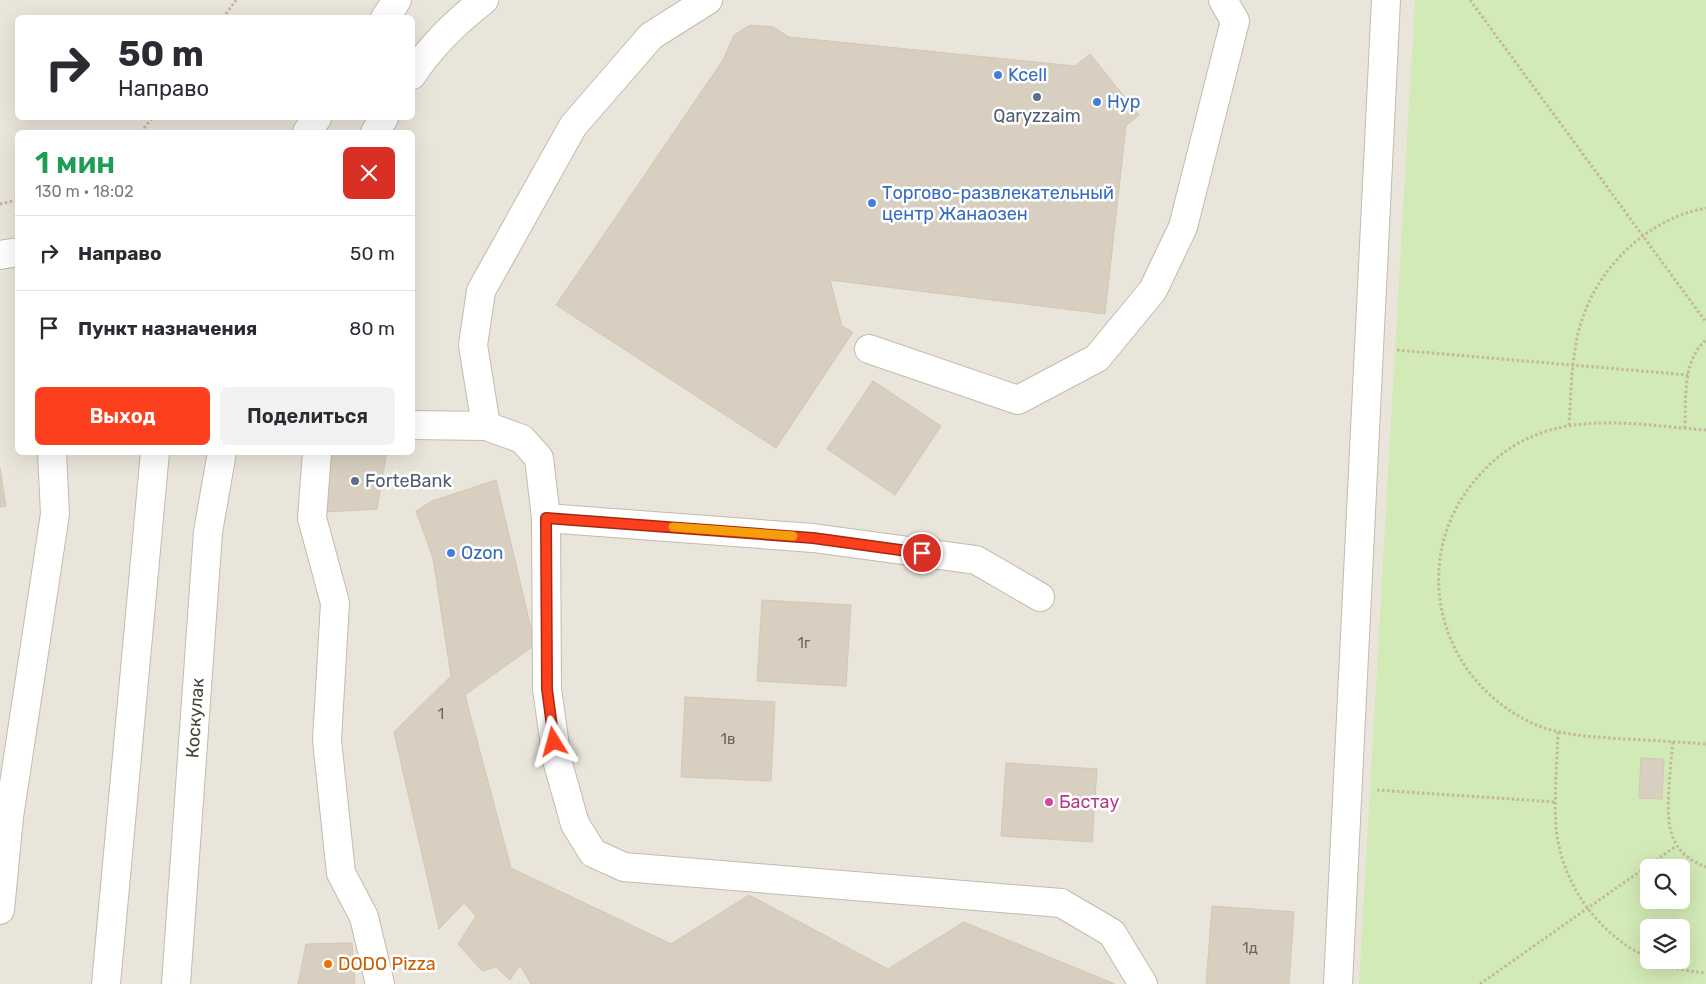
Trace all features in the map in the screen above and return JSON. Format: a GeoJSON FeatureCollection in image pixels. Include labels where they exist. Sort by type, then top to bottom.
{"type":"FeatureCollection","features":[{"type":"Feature","properties":{"kind":"street"},"geometry":{"type":"LineString","coordinates":[[387,15],[397,0]]}},
{"type":"Feature","properties":{"kind":"street"},"geometry":{"type":"LineString","coordinates":[[415,71],[460,19],[484,0]]}},
{"type":"Feature","properties":{"kind":"street"},"geometry":{"type":"LineString","coordinates":[[486,426],[473,345],[480,291],[573,126],[651,36],[708,0]]}},
{"type":"Feature","properties":{"kind":"street"},"geometry":{"type":"LineString","coordinates":[[869,349],[1018,400],[1096,358],[1153,290],[1183,226],[1235,21],[1223,0]]}},
{"type":"Feature","properties":{"kind":"street"},"geometry":{"type":"LineString","coordinates":[[1338,984],[1386,0]]}},
{"type":"Feature","properties":{"kind":"street"},"geometry":{"type":"LineString","coordinates":[[415,425],[486,426],[522,439],[540,458],[546,518],[547,689],[557,760],[575,824],[593,853],[624,867],[1061,903],[1112,933],[1143,984]]}},
{"type":"Feature","properties":{"kind":"street"},"geometry":{"type":"LineString","coordinates":[[0,910],[10,817],[55,514],[52,455]]}},
{"type":"Feature","properties":{"kind":"street"},"geometry":{"type":"LineString","coordinates":[[106,984],[155,455]]}},
{"type":"Feature","properties":{"kind":"street","name":"Коскулак"},"geometry":{"type":"LineString","coordinates":[[176,984],[208,532],[221,455]]}},
{"type":"Feature","properties":{"kind":"street"},"geometry":{"type":"LineString","coordinates":[[318,455],[312,518],[335,603],[327,740],[341,873],[364,917],[380,984]]}},
{"type":"Feature","properties":{"kind":"street"},"geometry":{"type":"LineString","coordinates":[[546,518],[813,538],[976,560],[1040,597]]}},
{"type":"Feature","properties":{"kind":"path"},"geometry":{"type":"LineString","coordinates":[[225,15],[236,0]]}},
{"type":"Feature","properties":{"kind":"path"},"geometry":{"type":"LineString","coordinates":[[1470,0],[1706,322]]}},
{"type":"Feature","properties":{"kind":"path"},"geometry":{"type":"LineString","coordinates":[[143,130],[150,120]]}},
{"type":"Feature","properties":{"kind":"path"},"geometry":{"type":"LineString","coordinates":[[0,204],[15,201]]}},
{"type":"Feature","properties":{"kind":"path"},"geometry":{"type":"LineString","coordinates":[[1569,426],[1577,338],[1596,289],[1610,267],[1628,248],[1643,236],[1673,218],[1706,208]]}},
{"type":"Feature","properties":{"kind":"path"},"geometry":{"type":"LineString","coordinates":[[1685,428],[1688,375],[1692,358],[1706,340]]}},
{"type":"Feature","properties":{"kind":"path"},"geometry":{"type":"LineString","coordinates":[[1394,350],[1688,375]]}},
{"type":"Feature","properties":{"kind":"path"},"geometry":{"type":"LineString","coordinates":[[1706,430],[1609,423],[1582,423],[1555,428],[1530,437],[1506,451],[1485,468],[1468,488],[1454,512],[1444,537],[1439,564],[1438,591],[1443,618],[1451,643],[1465,667],[1481,688],[1502,706],[1524,720],[1558,732],[1576,735],[1706,744]]}},
{"type":"Feature","properties":{"kind":"path"},"geometry":{"type":"LineString","coordinates":[[1558,732],[1556,828],[1561,854],[1570,878],[1598,922],[1617,940],[1640,953]]}},
{"type":"Feature","properties":{"kind":"path"},"geometry":{"type":"LineString","coordinates":[[1672,742],[1668,812],[1669,829],[1676,846],[1689,859],[1706,867]]}},
{"type":"Feature","properties":{"kind":"path"},"geometry":{"type":"LineString","coordinates":[[1374,790],[1556,802]]}},
{"type":"Feature","properties":{"kind":"path"},"geometry":{"type":"LineString","coordinates":[[1480,984],[1676,846]]}},
{"type":"Feature","properties":{"kind":"path"},"geometry":{"type":"LineString","coordinates":[[1680,969],[1706,973]]}},
{"type":"Feature","properties":{"kind":"shaded area"},"geometry":{"type":"Polygon","coordinates":[[[0,0],[1706,0],[1706,984],[0,984],[0,0]]]}},
{"type":"Feature","properties":{"kind":"green space"},"geometry":{"type":"Polygon","coordinates":[[[1415,0],[1706,0],[1706,984],[1359,984],[1415,0]]]}},
{"type":"Feature","properties":{"kind":"building","name":"Торгово-развлекательный центр Жанаозен"},"geometry":{"type":"Polygon","coordinates":[[[750,25],[773,27],[789,37],[1075,66],[1090,54],[1139,115],[1126,126],[1105,314],[830,280],[842,326],[853,332],[776,448],[556,305],[723,60],[734,35],[750,25]]]}},
{"type":"Feature","properties":{"kind":"building"},"geometry":{"type":"Polygon","coordinates":[[[873,381],[941,426],[895,495],[827,449],[873,381]]]}},
{"type":"Feature","properties":{"kind":"building","name":"ForteBank"},"geometry":{"type":"Polygon","coordinates":[[[332,455],[386,455],[377,509],[325,512],[332,455]]]}},
{"type":"Feature","properties":{"kind":"building"},"geometry":{"type":"Polygon","coordinates":[[[0,468],[6,506],[0,507],[0,468]]]}},
{"type":"Feature","properties":{"kind":"building"},"geometry":{"type":"Polygon","coordinates":[[[496,480],[535,645],[465,695],[511,868],[671,944],[749,895],[888,969],[964,922],[1115,984],[531,984],[520,965],[510,980],[496,967],[482,971],[458,944],[476,916],[464,903],[439,929],[394,732],[451,676],[433,558],[416,511],[432,501],[496,480]]]}},
{"type":"Feature","properties":{"kind":"building"},"geometry":{"type":"Polygon","coordinates":[[[762,600],[851,605],[846,686],[757,681],[762,600]]]}},
{"type":"Feature","properties":{"kind":"building"},"geometry":{"type":"Polygon","coordinates":[[[685,697],[775,702],[771,781],[681,777],[685,697]]]}},
{"type":"Feature","properties":{"kind":"building"},"geometry":{"type":"Polygon","coordinates":[[[1641,758],[1664,759],[1662,799],[1639,798],[1641,758]]]}},
{"type":"Feature","properties":{"kind":"building","name":"Бастау"},"geometry":{"type":"Polygon","coordinates":[[[1006,763],[1097,769],[1092,842],[1001,836],[1006,763]]]}},
{"type":"Feature","properties":{"kind":"building"},"geometry":{"type":"Polygon","coordinates":[[[1212,906],[1294,912],[1289,984],[1206,984],[1212,906]]]}},
{"type":"Feature","properties":{"kind":"building","name":"DODO Pizza"},"geometry":{"type":"Polygon","coordinates":[[[352,943],[355,984],[298,984],[306,944],[352,943]]]}},
{"type":"Feature","properties":{"kind":"slow traffic"},"geometry":{"type":"LineString","coordinates":[[673,527],[793,536]]}},
{"type":"Feature","properties":{"kind":"place","name":"Kcell"},"geometry":{"type":"Point","coordinates":[998,75]}},
{"type":"Feature","properties":{"kind":"place","name":"Qaryzzaim"},"geometry":{"type":"Point","coordinates":[1037,97]}},
{"type":"Feature","properties":{"kind":"place","name":"Нур"},"geometry":{"type":"Point","coordinates":[1097,102]}},
{"type":"Feature","properties":{"kind":"place","name":"Торгово-развлекательный центр Жанаозен"},"geometry":{"type":"Point","coordinates":[872,203]}},
{"type":"Feature","properties":{"kind":"place","name":"ForteBank"},"geometry":{"type":"Point","coordinates":[355,481]}},
{"type":"Feature","properties":{"kind":"place","name":"Ozon"},"geometry":{"type":"Point","coordinates":[451,553]}},
{"type":"Feature","properties":{"kind":"place","name":"Бастау"},"geometry":{"type":"Point","coordinates":[1049,802]}},
{"type":"Feature","properties":{"kind":"place","name":"DODO Pizza"},"geometry":{"type":"Point","coordinates":[328,964]}},
{"type":"Feature","properties":{"kind":"route"},"geometry":{"type":"LineString","coordinates":[[554,742],[547,689],[546,518],[813,538],[922,553]]}}]}
